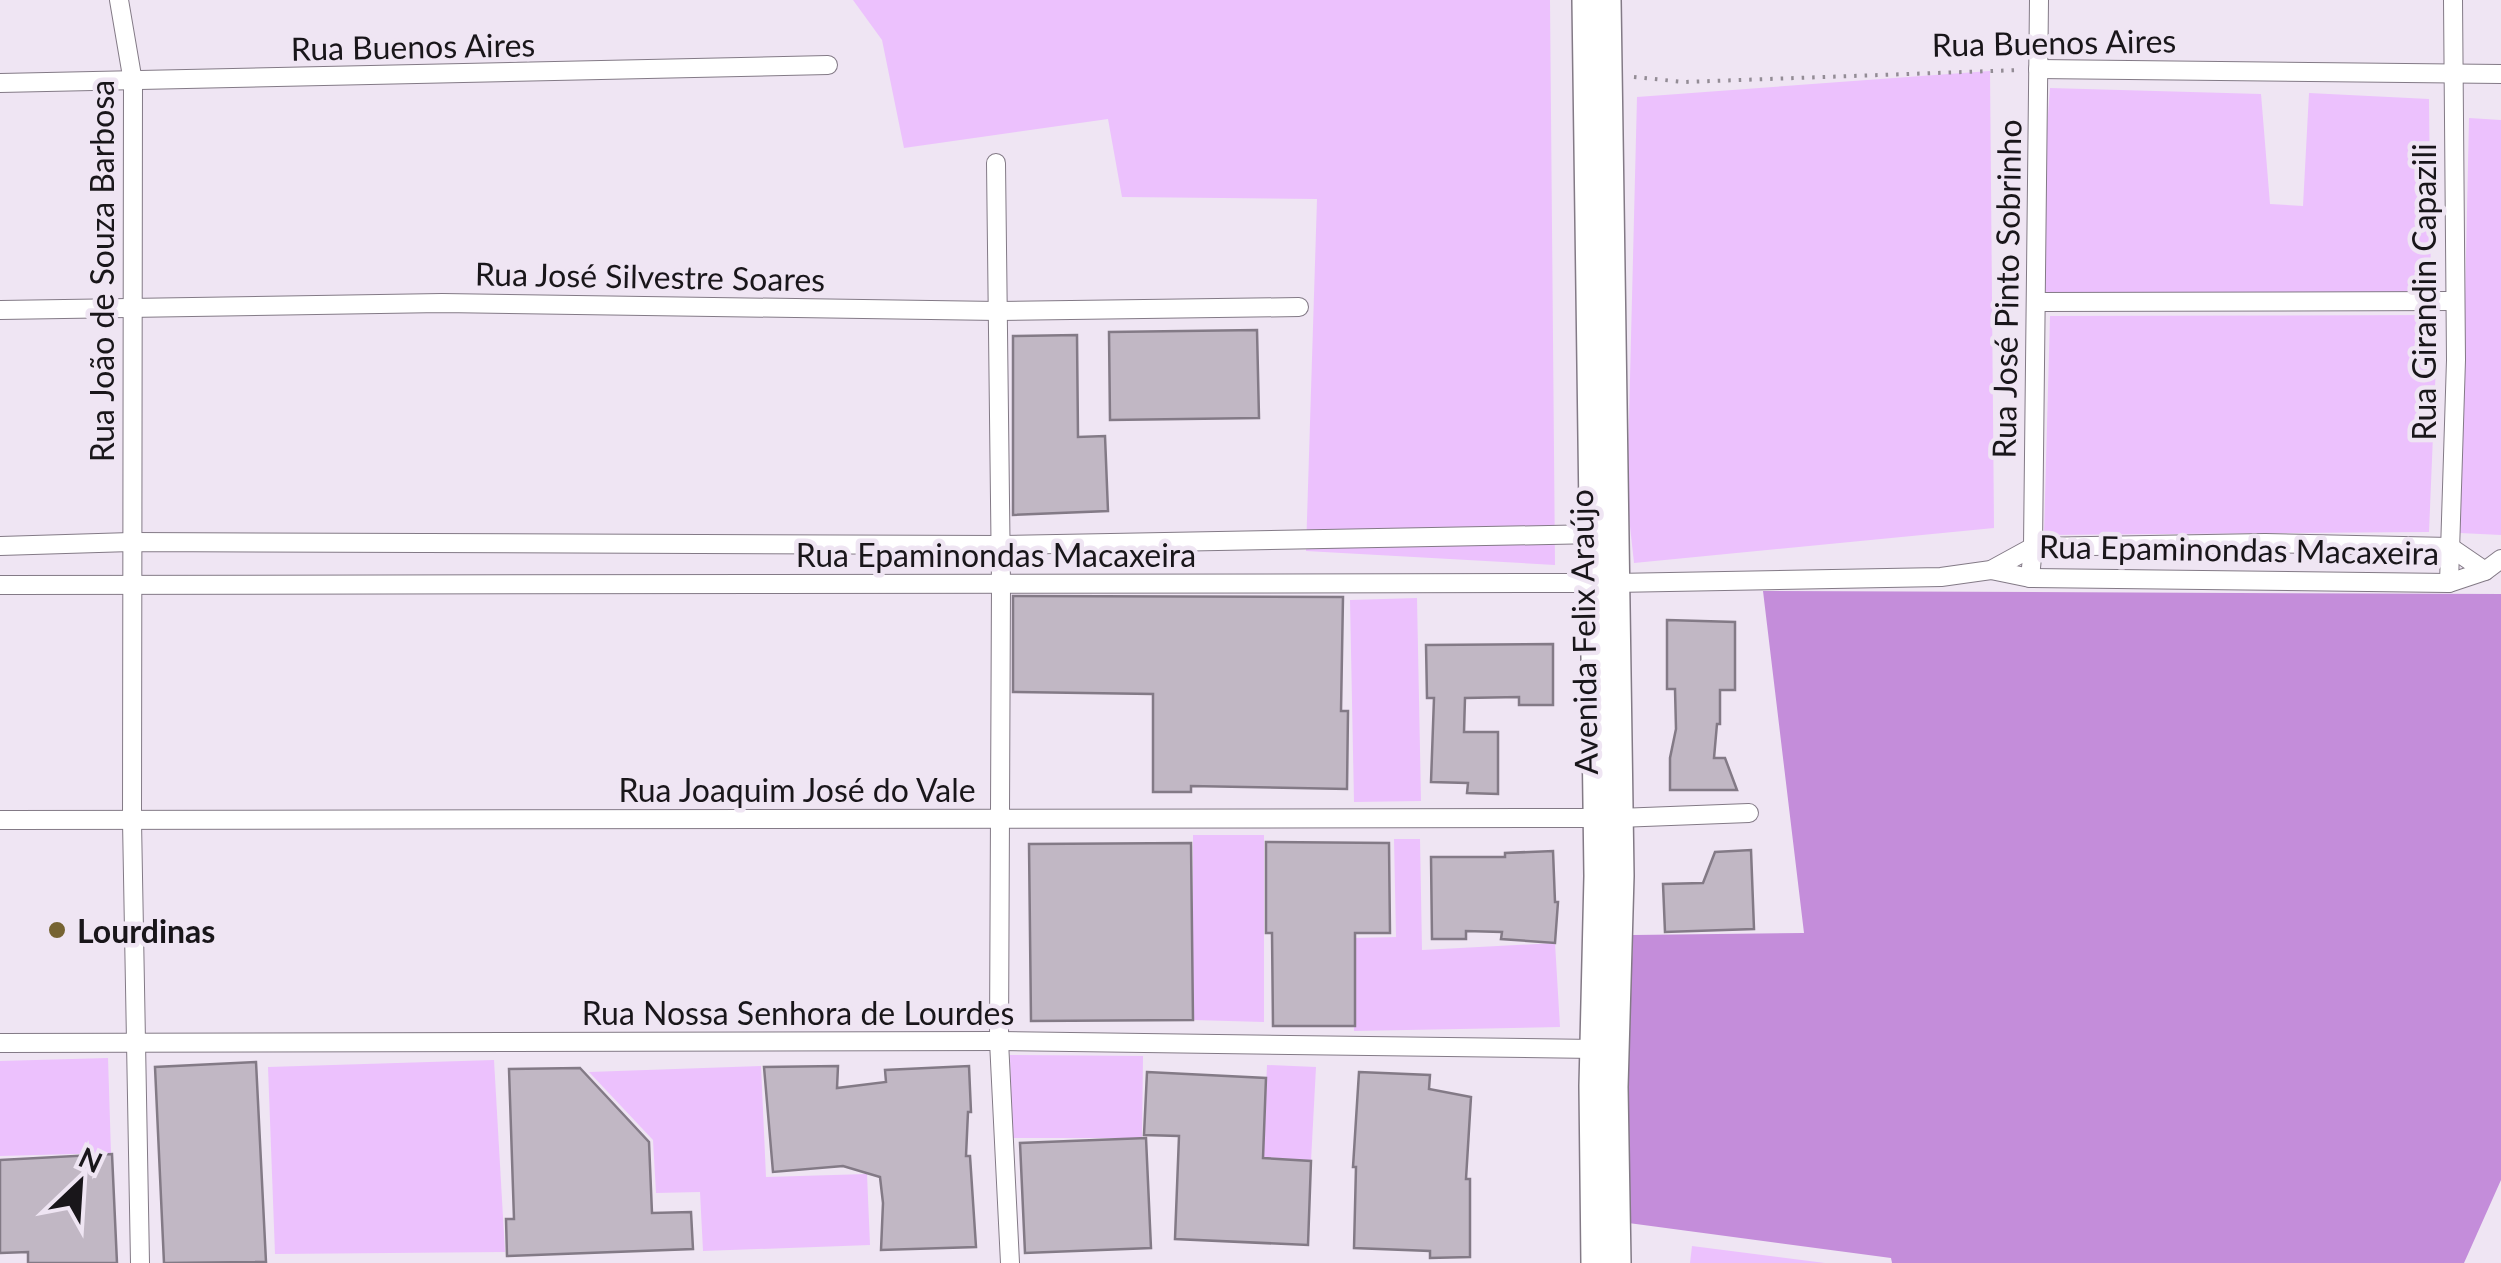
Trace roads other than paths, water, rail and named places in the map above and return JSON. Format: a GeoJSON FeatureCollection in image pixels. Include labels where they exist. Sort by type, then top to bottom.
{"type":"FeatureCollection","features":[{"type":"Feature","properties":{"kind":"main road","name":"Avenida Felix Araújo"},"geometry":{"type":"LineString","coordinates":[[1585,0],[1602,534],[1606,818],[1592,1086],[1594,1263]]}},
{"type":"Feature","properties":{"kind":"main road","name":"Avenida Felix Araújo"},"geometry":{"type":"LineString","coordinates":[[1602,534],[1608,0]]}},
{"type":"Feature","properties":{"kind":"main road","name":"Avenida Felix Araújo"},"geometry":{"type":"LineString","coordinates":[[1606,818],[1620,876],[1618,1263]]}},
{"type":"Feature","properties":{"kind":"street","name":"Rua João de Souza Barbosa"},"geometry":{"type":"LineString","coordinates":[[119,0],[133,82],[132,821],[140,1263]]}},
{"type":"Feature","properties":{"kind":"street","name":"Rua José Pinto Sobrinho"},"geometry":{"type":"LineString","coordinates":[[2030,578],[2038,0]]}},
{"type":"Feature","properties":{"kind":"street","name":"Rua Girandin Capazili"},"geometry":{"type":"LineString","coordinates":[[2449,583],[2456,301],[2453,0]]}},
{"type":"Feature","properties":{"kind":"street","name":"Rua Buenos Aires"},"geometry":{"type":"LineString","coordinates":[[0,83],[828,66]]}},
{"type":"Feature","properties":{"kind":"street","name":"Rua Buenos Aires"},"geometry":{"type":"LineString","coordinates":[[2038,69],[2501,74]]}},
{"type":"Feature","properties":{"kind":"street"},"geometry":{"type":"LineString","coordinates":[[996,163],[1001,545],[999,1041],[1010,1263]]}},
{"type":"Feature","properties":{"kind":"street"},"geometry":{"type":"LineString","coordinates":[[2036,302],[2456,301]]}},
{"type":"Feature","properties":{"kind":"street","name":"Rua José Silvestre Soares"},"geometry":{"type":"LineString","coordinates":[[0,310],[534,304],[998,312],[1298,307]]}},
{"type":"Feature","properties":{"kind":"street","name":"Rua Epaminondas Macaxeira"},"geometry":{"type":"LineString","coordinates":[[0,546],[132,542],[1001,545],[1602,534]]}},
{"type":"Feature","properties":{"kind":"street","name":"Rua Epaminondas Macaxeira"},"geometry":{"type":"LineString","coordinates":[[1991,570],[2033,546],[2283,543],[2450,547],[2485,571]]}},
{"type":"Feature","properties":{"kind":"street","name":"Rua Epaminondas Macaxeira"},"geometry":{"type":"LineString","coordinates":[[0,585],[1603,583],[1942,577],[1991,570],[2030,578],[2449,583],[2485,571],[2501,559]]}},
{"type":"Feature","properties":{"kind":"street","name":"Rua Joaquim José do Vale"},"geometry":{"type":"LineString","coordinates":[[0,820],[1606,818],[1749,813]]}},
{"type":"Feature","properties":{"kind":"street","name":"Rua Nossa Senhora de Lourdes"},"geometry":{"type":"LineString","coordinates":[[0,1044],[999,1041],[1595,1049]]}},
{"type":"Feature","properties":{"kind":"place","name":"Lourdinas"},"geometry":{"type":"Point","coordinates":[57,930]}}]}
